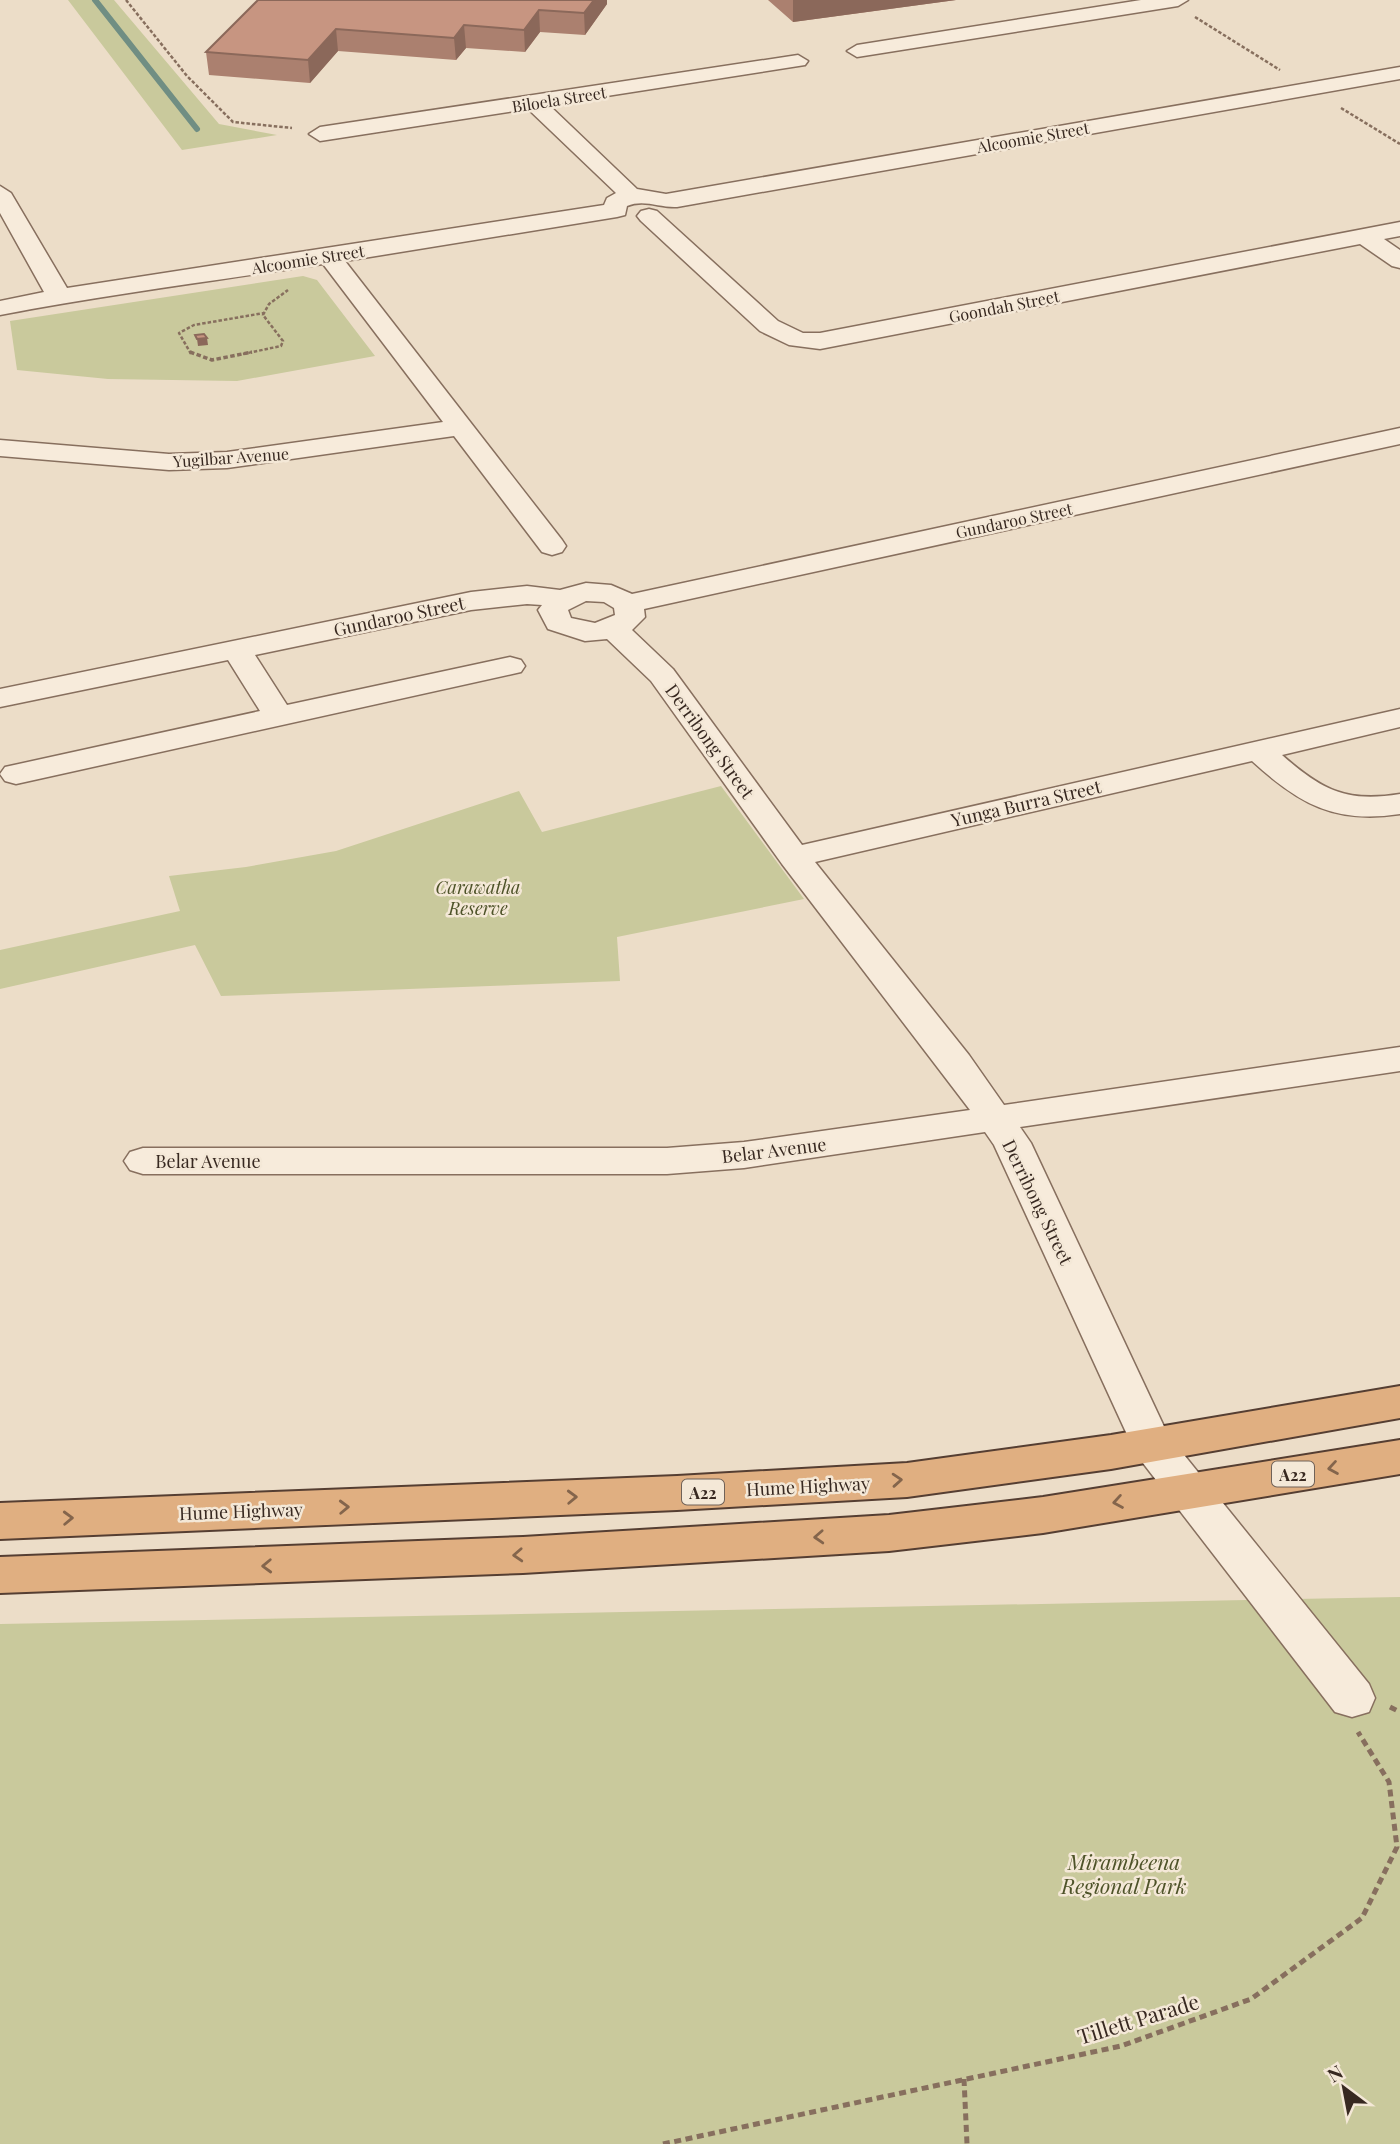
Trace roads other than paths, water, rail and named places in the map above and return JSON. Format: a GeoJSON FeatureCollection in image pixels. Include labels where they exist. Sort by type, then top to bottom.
{"type":"FeatureCollection","features":[{"type":"Feature","properties":{"kind":"highway","name":"Hume Highway"},"geometry":{"type":"LineString","coordinates":[[0,1521],[677,1493],[907,1480],[1111,1452],[1150,1443],[1400,1402]]}},
{"type":"Feature","properties":{"kind":"highway","name":"A22"},"geometry":{"type":"LineString","coordinates":[[0,1575],[523,1555],[889,1533],[1043,1515],[1400,1457]]}},
{"type":"Feature","properties":{"kind":"street"},"geometry":{"type":"LineString","coordinates":[[858,51],[1178,0]]}},
{"type":"Feature","properties":{"kind":"street","name":"Biloela Street"},"geometry":{"type":"LineString","coordinates":[[320,134],[798,61]]}},
{"type":"Feature","properties":{"kind":"street","name":"Alcoomie Street"},"geometry":{"type":"LineString","coordinates":[[658,209],[1400,73]]}},
{"type":"Feature","properties":{"kind":"street"},"geometry":{"type":"LineString","coordinates":[[534,103],[624,203],[627,215],[658,209]]}},
{"type":"Feature","properties":{"kind":"street"},"geometry":{"type":"LineString","coordinates":[[0,193],[59,296]]}},
{"type":"Feature","properties":{"kind":"street","name":"Alcoomie Street"},"geometry":{"type":"LineString","coordinates":[[0,308],[59,296],[103,292],[329,256],[624,203]]}},
{"type":"Feature","properties":{"kind":"street","name":"Goondah Street"},"geometry":{"type":"LineString","coordinates":[[658,209],[769,326],[798,340],[820,341],[1400,229]]}},
{"type":"Feature","properties":{"kind":"street"},"geometry":{"type":"LineString","coordinates":[[1364,236],[1400,261]]}},
{"type":"Feature","properties":{"kind":"street"},"geometry":{"type":"LineString","coordinates":[[329,256],[552,546]]}},
{"type":"Feature","properties":{"kind":"street","name":"Yugilbar Avenue"},"geometry":{"type":"LineString","coordinates":[[0,448],[169,462],[227,460],[461,427]]}},
{"type":"Feature","properties":{"kind":"street","name":"Gundaroo Street"},"geometry":{"type":"LineString","coordinates":[[564,599],[553,610],[554,617],[566,628],[589,632],[621,616],[1400,436]]}},
{"type":"Feature","properties":{"kind":"street","name":"Gundaroo Street"},"geometry":{"type":"LineString","coordinates":[[0,698],[471,601],[527,595],[564,599],[599,592],[621,598],[621,616]]}},
{"type":"Feature","properties":{"kind":"street","name":"Derribong Street"},"geometry":{"type":"LineString","coordinates":[[621,616],[794,857],[956,1063],[995,1119],[1022,1163],[1150,1443],[1352,1698]]}},
{"type":"Feature","properties":{"kind":"street"},"geometry":{"type":"LineString","coordinates":[[236,649],[278,717]]}},
{"type":"Feature","properties":{"kind":"street"},"geometry":{"type":"LineString","coordinates":[[16,774],[510,666]]}},
{"type":"Feature","properties":{"kind":"street","name":"Yunga Burra Street"},"geometry":{"type":"LineString","coordinates":[[794,857],[1400,718]]}},
{"type":"Feature","properties":{"kind":"street"},"geometry":{"type":"LineString","coordinates":[[1258,750],[1309,794],[1334,806],[1361,809],[1400,804]]}},
{"type":"Feature","properties":{"kind":"street","name":"Belar Avenue"},"geometry":{"type":"LineString","coordinates":[[143,1161],[667,1161],[744,1155],[1400,1059]]}},
{"type":"Feature","properties":{"kind":"waterway"},"geometry":{"type":"LineString","coordinates":[[95,0],[197,129]]}},
{"type":"Feature","properties":{"kind":"park label","name":"Carawatha Reserve"},"geometry":{"type":"Point","coordinates":[478,897]}},
{"type":"Feature","properties":{"kind":"park label","name":"Mirambeena Regional Park"},"geometry":{"type":"Point","coordinates":[1124,1873]}}]}
